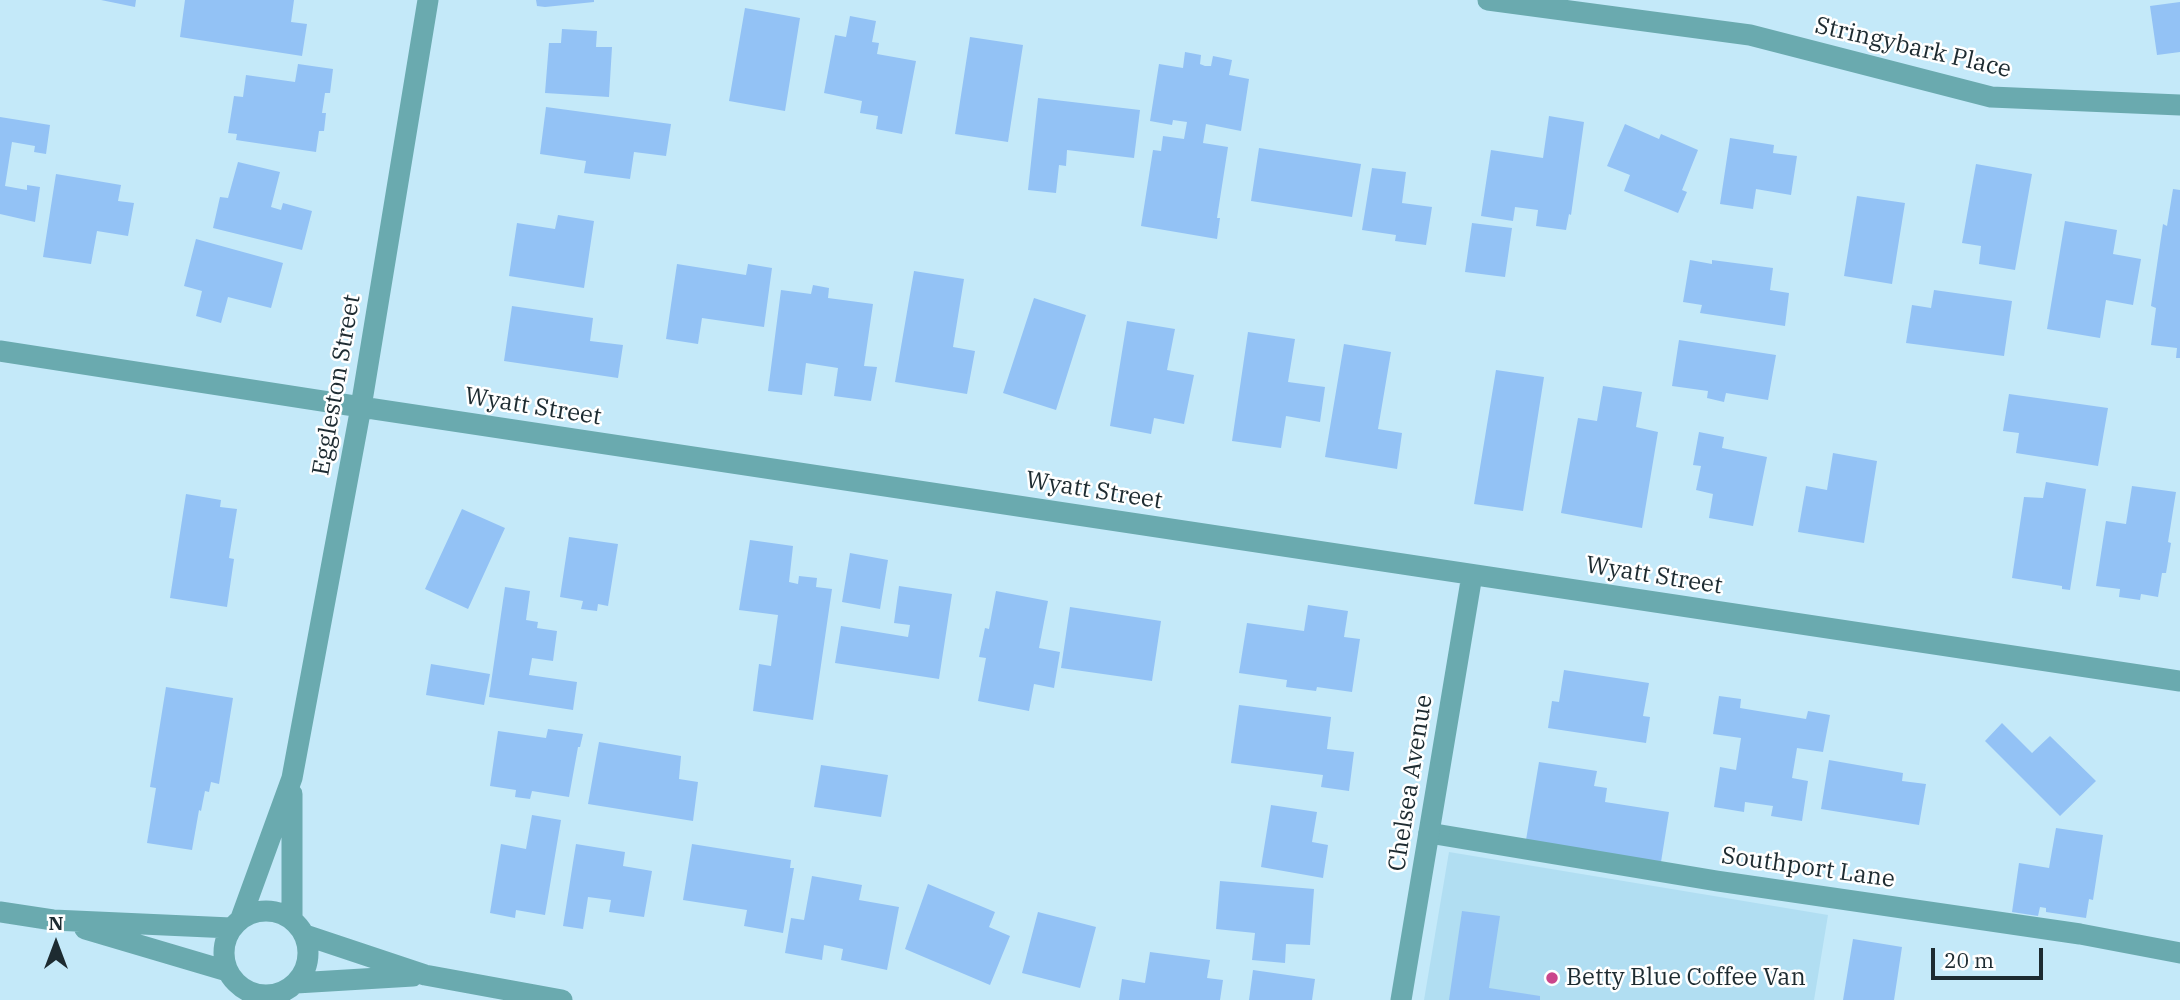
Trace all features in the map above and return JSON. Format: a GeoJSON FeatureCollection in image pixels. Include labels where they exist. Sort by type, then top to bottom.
{"type":"FeatureCollection","features":[{"type":"Feature","properties":{"kind":"street","name":"Eggleston Street"},"geometry":{"type":"LineString","coordinates":[[236,923],[292,778],[361,407],[428,0]]}},
{"type":"Feature","properties":{"kind":"street","name":"Stringybark Place"},"geometry":{"type":"LineString","coordinates":[[1488,0],[1750,35],[1991,97],[2174,107]]}},
{"type":"Feature","properties":{"kind":"street","name":"Wyatt Street"},"geometry":{"type":"LineString","coordinates":[[0,351],[2180,681]]}},
{"type":"Feature","properties":{"kind":"street","name":"Chelsea Avenue"},"geometry":{"type":"LineString","coordinates":[[1401,1000],[1472,575]]}},
{"type":"Feature","properties":{"kind":"street","name":"Eggleston Street"},"geometry":{"type":"LineString","coordinates":[[292,778],[298,927]]}},
{"type":"Feature","properties":{"kind":"street","name":"Southport Lane"},"geometry":{"type":"LineString","coordinates":[[1429,833],[1731,883],[2080,934],[2180,953]]}},
{"type":"Feature","properties":{"kind":"street"},"geometry":{"type":"LineString","coordinates":[[233,984],[223,957],[224,942],[236,923],[254,912],[267,910],[280,913],[298,927],[425,975],[562,1000]]}},
{"type":"Feature","properties":{"kind":"street"},"geometry":{"type":"LineString","coordinates":[[0,912],[52,920],[236,923]]}},
{"type":"Feature","properties":{"kind":"street"},"geometry":{"type":"LineString","coordinates":[[52,920],[263,996],[425,975]]}},
{"type":"Feature","properties":{"kind":"street"},"geometry":{"type":"LineString","coordinates":[[286,992],[308,960],[298,927]]}},
{"type":"Feature","properties":{"kind":"shaded area"},"geometry":{"type":"Polygon","coordinates":[[[1449,852],[1828,915],[1814,1000],[1424,1000],[1449,852]]]}},
{"type":"Feature","properties":{"kind":"building"},"geometry":{"type":"Polygon","coordinates":[[[101,0],[136,0],[135,7],[101,0]]]}},
{"type":"Feature","properties":{"kind":"building"},"geometry":{"type":"Polygon","coordinates":[[[185,0],[294,0],[291,22],[307,24],[302,56],[180,37],[185,0]]]}},
{"type":"Feature","properties":{"kind":"building"},"geometry":{"type":"Polygon","coordinates":[[[536,0],[594,2],[545,7],[537,6],[536,0]]]}},
{"type":"Feature","properties":{"kind":"building"},"geometry":{"type":"Polygon","coordinates":[[[2180,2],[2180,52],[2157,55],[2150,6],[2180,2]]]}},
{"type":"Feature","properties":{"kind":"building"},"geometry":{"type":"Polygon","coordinates":[[[745,8],[800,18],[785,111],[729,101],[745,8]]]}},
{"type":"Feature","properties":{"kind":"building"},"geometry":{"type":"Polygon","coordinates":[[[850,16],[876,21],[872,42],[879,43],[877,54],[916,61],[902,134],[876,129],[878,116],[860,113],[862,101],[824,93],[835,35],[846,37],[850,16]]]}},
{"type":"Feature","properties":{"kind":"building"},"geometry":{"type":"Polygon","coordinates":[[[562,29],[597,31],[596,47],[612,47],[609,97],[545,93],[549,43],[561,43],[562,29]]]}},
{"type":"Feature","properties":{"kind":"building"},"geometry":{"type":"Polygon","coordinates":[[[970,37],[1023,45],[1008,142],[955,134],[970,37]]]}},
{"type":"Feature","properties":{"kind":"building"},"geometry":{"type":"Polygon","coordinates":[[[1185,52],[1201,55],[1200,64],[1205,66],[1211,66],[1213,56],[1232,60],[1229,75],[1249,79],[1241,131],[1206,124],[1203,143],[1228,147],[1217,218],[1220,218],[1217,239],[1141,226],[1153,150],[1161,151],[1163,136],[1184,139],[1187,122],[1173,120],[1172,125],[1150,121],[1159,64],[1183,68],[1185,52]]]}},
{"type":"Feature","properties":{"kind":"building"},"geometry":{"type":"Polygon","coordinates":[[[298,64],[333,69],[330,93],[325,93],[322,113],[326,113],[324,131],[319,131],[316,152],[236,140],[237,134],[228,133],[234,96],[243,97],[246,75],[295,82],[298,64]]]}},
{"type":"Feature","properties":{"kind":"building"},"geometry":{"type":"Polygon","coordinates":[[[1038,98],[1140,110],[1134,158],[1067,150],[1066,166],[1059,165],[1056,193],[1028,190],[1038,98]]]}},
{"type":"Feature","properties":{"kind":"building"},"geometry":{"type":"Polygon","coordinates":[[[546,107],[671,124],[666,156],[634,152],[630,179],[584,173],[586,161],[540,154],[546,107]]]}},
{"type":"Feature","properties":{"kind":"building"},"geometry":{"type":"Polygon","coordinates":[[[1549,116],[1584,122],[1571,215],[1569,214],[1566,230],[1536,226],[1538,210],[1515,207],[1513,221],[1481,216],[1491,150],[1543,158],[1549,116]]]}},
{"type":"Feature","properties":{"kind":"building"},"geometry":{"type":"Polygon","coordinates":[[[0,117],[50,125],[46,154],[34,152],[35,146],[12,142],[5,186],[27,190],[27,185],[40,187],[35,222],[0,214],[0,117]]]}},
{"type":"Feature","properties":{"kind":"building"},"geometry":{"type":"Polygon","coordinates":[[[1625,124],[1659,139],[1661,134],[1698,150],[1682,190],[1687,192],[1678,213],[1624,191],[1630,175],[1607,166],[1625,124]]]}},
{"type":"Feature","properties":{"kind":"building"},"geometry":{"type":"Polygon","coordinates":[[[1730,138],[1774,145],[1773,153],[1797,156],[1791,195],[1756,189],[1753,209],[1720,204],[1730,138]]]}},
{"type":"Feature","properties":{"kind":"building"},"geometry":{"type":"Polygon","coordinates":[[[1259,148],[1361,164],[1352,217],[1251,201],[1259,148]]]}},
{"type":"Feature","properties":{"kind":"building"},"geometry":{"type":"Polygon","coordinates":[[[238,162],[280,172],[271,207],[281,210],[283,203],[312,211],[302,250],[213,228],[220,197],[228,198],[238,162]]]}},
{"type":"Feature","properties":{"kind":"building"},"geometry":{"type":"Polygon","coordinates":[[[1976,164],[2032,174],[2015,270],[1979,264],[1981,246],[1962,243],[1976,164]]]}},
{"type":"Feature","properties":{"kind":"building"},"geometry":{"type":"Polygon","coordinates":[[[1372,168],[1406,172],[1402,203],[1432,207],[1426,245],[1395,241],[1396,235],[1362,230],[1372,168]]]}},
{"type":"Feature","properties":{"kind":"building"},"geometry":{"type":"Polygon","coordinates":[[[56,174],[121,185],[118,201],[134,203],[128,236],[97,231],[91,264],[43,257],[56,174]]]}},
{"type":"Feature","properties":{"kind":"building"},"geometry":{"type":"Polygon","coordinates":[[[2173,189],[2180,190],[2180,358],[2176,358],[2177,348],[2151,345],[2156,308],[2151,306],[2163,224],[2167,226],[2173,189]]]}},
{"type":"Feature","properties":{"kind":"building"},"geometry":{"type":"Polygon","coordinates":[[[1857,196],[1905,203],[1892,284],[1844,276],[1857,196]]]}},
{"type":"Feature","properties":{"kind":"building"},"geometry":{"type":"Polygon","coordinates":[[[558,215],[594,221],[584,288],[509,276],[517,223],[555,229],[558,215]]]}},
{"type":"Feature","properties":{"kind":"building"},"geometry":{"type":"Polygon","coordinates":[[[2065,221],[2117,230],[2113,254],[2141,259],[2133,305],[2106,300],[2100,338],[2047,329],[2065,221]]]}},
{"type":"Feature","properties":{"kind":"building"},"geometry":{"type":"Polygon","coordinates":[[[1472,223],[1512,228],[1505,277],[1465,272],[1472,223]]]}},
{"type":"Feature","properties":{"kind":"building"},"geometry":{"type":"Polygon","coordinates":[[[196,239],[283,263],[271,308],[228,297],[221,323],[196,316],[202,291],[184,286],[196,239]]]}},
{"type":"Feature","properties":{"kind":"building"},"geometry":{"type":"Polygon","coordinates":[[[1690,260],[1712,264],[1712,260],[1773,268],[1770,290],[1789,293],[1785,326],[1700,313],[1702,305],[1683,302],[1690,260]]]}},
{"type":"Feature","properties":{"kind":"building"},"geometry":{"type":"Polygon","coordinates":[[[677,264],[746,275],[748,264],[772,268],[764,327],[702,318],[698,344],[666,339],[677,264]]]}},
{"type":"Feature","properties":{"kind":"building"},"geometry":{"type":"Polygon","coordinates":[[[914,271],[964,279],[953,347],[975,351],[967,394],[895,382],[914,271]]]}},
{"type":"Feature","properties":{"kind":"building"},"geometry":{"type":"Polygon","coordinates":[[[813,285],[829,288],[828,298],[873,304],[864,366],[877,367],[871,401],[834,396],[838,368],[806,363],[802,395],[768,391],[781,290],[811,294],[813,285]]]}},
{"type":"Feature","properties":{"kind":"building"},"geometry":{"type":"Polygon","coordinates":[[[1934,290],[2012,301],[2004,356],[1906,343],[1912,305],[1931,308],[1934,290]]]}},
{"type":"Feature","properties":{"kind":"building"},"geometry":{"type":"Polygon","coordinates":[[[1034,298],[1086,315],[1056,410],[1003,393],[1034,298]]]}},
{"type":"Feature","properties":{"kind":"building"},"geometry":{"type":"Polygon","coordinates":[[[512,306],[593,318],[590,341],[623,345],[618,378],[504,361],[512,306]]]}},
{"type":"Feature","properties":{"kind":"building"},"geometry":{"type":"Polygon","coordinates":[[[1127,321],[1175,329],[1167,370],[1194,375],[1184,424],[1154,418],[1151,434],[1110,426],[1127,321]]]}},
{"type":"Feature","properties":{"kind":"building"},"geometry":{"type":"Polygon","coordinates":[[[1248,332],[1295,339],[1288,382],[1325,387],[1320,422],[1286,416],[1281,448],[1232,441],[1248,332]]]}},
{"type":"Feature","properties":{"kind":"building"},"geometry":{"type":"Polygon","coordinates":[[[1679,340],[1776,355],[1768,400],[1726,393],[1724,402],[1707,398],[1708,391],[1672,386],[1679,340]]]}},
{"type":"Feature","properties":{"kind":"building"},"geometry":{"type":"Polygon","coordinates":[[[1344,344],[1391,352],[1378,429],[1402,433],[1397,469],[1325,457],[1344,344]]]}},
{"type":"Feature","properties":{"kind":"building"},"geometry":{"type":"Polygon","coordinates":[[[1496,370],[1544,377],[1523,511],[1474,504],[1496,370]]]}},
{"type":"Feature","properties":{"kind":"building"},"geometry":{"type":"Polygon","coordinates":[[[1603,386],[1642,392],[1636,427],[1658,432],[1642,528],[1561,513],[1578,418],[1597,421],[1603,386]]]}},
{"type":"Feature","properties":{"kind":"building"},"geometry":{"type":"Polygon","coordinates":[[[2009,394],[2108,408],[2098,466],[2016,453],[2019,433],[2003,431],[2009,394]]]}},
{"type":"Feature","properties":{"kind":"building"},"geometry":{"type":"Polygon","coordinates":[[[1699,432],[1724,437],[1722,448],[1767,457],[1753,526],[1709,518],[1713,494],[1696,490],[1701,466],[1693,465],[1699,432]]]}},
{"type":"Feature","properties":{"kind":"building"},"geometry":{"type":"Polygon","coordinates":[[[1833,453],[1877,461],[1864,543],[1798,532],[1806,486],[1827,490],[1833,453]]]}},
{"type":"Feature","properties":{"kind":"building"},"geometry":{"type":"Polygon","coordinates":[[[2046,482],[2086,489],[2070,590],[2062,589],[2062,586],[2012,578],[2024,497],[2043,498],[2046,482]]]}},
{"type":"Feature","properties":{"kind":"building"},"geometry":{"type":"Polygon","coordinates":[[[2132,486],[2176,492],[2166,573],[2162,573],[2158,597],[2141,594],[2140,600],[2119,597],[2120,589],[2096,586],[2106,521],[2126,524],[2132,486]]]}},
{"type":"Feature","properties":{"kind":"building"},"geometry":{"type":"Polygon","coordinates":[[[186,494],[221,500],[220,507],[237,509],[229,558],[234,559],[227,607],[170,598],[186,494]]]}},
{"type":"Feature","properties":{"kind":"building"},"geometry":{"type":"Polygon","coordinates":[[[462,509],[505,528],[468,609],[425,589],[462,509]]]}},
{"type":"Feature","properties":{"kind":"building"},"geometry":{"type":"Polygon","coordinates":[[[569,537],[618,544],[608,606],[598,604],[597,611],[581,609],[583,601],[560,597],[569,537]]]}},
{"type":"Feature","properties":{"kind":"building"},"geometry":{"type":"Polygon","coordinates":[[[750,540],[793,546],[789,582],[798,584],[799,576],[817,578],[816,587],[832,589],[813,720],[753,711],[759,664],[771,666],[778,615],[739,610],[750,540]]]}},
{"type":"Feature","properties":{"kind":"building"},"geometry":{"type":"Polygon","coordinates":[[[850,553],[888,560],[880,609],[842,602],[850,553]]]}},
{"type":"Feature","properties":{"kind":"building"},"geometry":{"type":"Polygon","coordinates":[[[899,586],[952,594],[939,679],[835,663],[841,626],[908,637],[910,625],[894,623],[899,586]]]}},
{"type":"Feature","properties":{"kind":"building"},"geometry":{"type":"Polygon","coordinates":[[[505,587],[530,591],[526,620],[538,622],[537,628],[557,631],[553,661],[532,658],[529,675],[577,682],[573,710],[489,697],[505,587]]]}},
{"type":"Feature","properties":{"kind":"building"},"geometry":{"type":"Polygon","coordinates":[[[996,591],[1048,601],[1039,648],[1060,652],[1054,688],[1034,684],[1029,711],[978,701],[986,658],[979,657],[985,628],[989,629],[996,591]]]}},
{"type":"Feature","properties":{"kind":"building"},"geometry":{"type":"Polygon","coordinates":[[[1308,605],[1348,611],[1344,637],[1360,639],[1352,692],[1317,687],[1316,691],[1286,687],[1287,680],[1239,673],[1247,623],[1304,631],[1308,605]]]}},
{"type":"Feature","properties":{"kind":"building"},"geometry":{"type":"Polygon","coordinates":[[[1070,607],[1161,621],[1152,681],[1061,668],[1070,607]]]}},
{"type":"Feature","properties":{"kind":"building"},"geometry":{"type":"Polygon","coordinates":[[[431,664],[490,674],[484,705],[426,695],[431,664]]]}},
{"type":"Feature","properties":{"kind":"building"},"geometry":{"type":"Polygon","coordinates":[[[1564,670],[1649,683],[1643,716],[1650,717],[1646,743],[1548,728],[1552,701],[1559,702],[1564,670]]]}},
{"type":"Feature","properties":{"kind":"building"},"geometry":{"type":"Polygon","coordinates":[[[166,687],[233,698],[219,784],[211,782],[209,792],[205,791],[192,850],[147,843],[156,788],[150,787],[166,687]]]}},
{"type":"Feature","properties":{"kind":"building"},"geometry":{"type":"Polygon","coordinates":[[[1719,696],[1741,699],[1740,708],[1806,719],[1808,711],[1830,715],[1823,752],[1797,748],[1792,778],[1808,781],[1802,821],[1771,816],[1773,806],[1745,802],[1744,812],[1714,807],[1720,767],[1736,770],[1741,738],[1713,734],[1719,696]]]}},
{"type":"Feature","properties":{"kind":"building"},"geometry":{"type":"Polygon","coordinates":[[[1239,705],[1331,717],[1327,749],[1354,752],[1349,791],[1321,787],[1323,775],[1231,763],[1239,705]]]}},
{"type":"Feature","properties":{"kind":"building"},"geometry":{"type":"Polygon","coordinates":[[[2002,723],[2032,753],[2050,736],[2096,781],[2060,816],[1985,741],[2002,723]]]}},
{"type":"Feature","properties":{"kind":"building"},"geometry":{"type":"Polygon","coordinates":[[[548,729],[583,734],[569,797],[532,791],[530,799],[515,797],[516,790],[490,786],[498,731],[546,738],[548,729]]]}},
{"type":"Feature","properties":{"kind":"building"},"geometry":{"type":"Polygon","coordinates":[[[599,742],[681,756],[679,779],[698,782],[693,821],[588,804],[599,742]]]}},
{"type":"Feature","properties":{"kind":"building"},"geometry":{"type":"Polygon","coordinates":[[[1829,760],[1903,773],[1902,781],[1926,784],[1919,825],[1821,809],[1829,760]]]}},
{"type":"Feature","properties":{"kind":"building"},"geometry":{"type":"Polygon","coordinates":[[[1539,762],[1597,771],[1594,786],[1607,788],[1605,802],[1669,812],[1661,862],[1526,840],[1539,762]]]}},
{"type":"Feature","properties":{"kind":"building"},"geometry":{"type":"Polygon","coordinates":[[[821,765],[888,775],[881,817],[814,807],[821,765]]]}},
{"type":"Feature","properties":{"kind":"building"},"geometry":{"type":"Polygon","coordinates":[[[1271,805],[1317,812],[1312,842],[1328,845],[1323,878],[1261,867],[1271,805]]]}},
{"type":"Feature","properties":{"kind":"building"},"geometry":{"type":"Polygon","coordinates":[[[532,815],[561,820],[545,915],[516,910],[515,918],[490,913],[501,844],[526,849],[532,815]]]}},
{"type":"Feature","properties":{"kind":"building"},"geometry":{"type":"Polygon","coordinates":[[[2056,828],[2103,835],[2093,900],[2089,899],[2086,918],[2046,912],[2046,908],[2040,907],[2038,916],[2012,912],[2019,863],[2049,868],[2056,828]]]}},
{"type":"Feature","properties":{"kind":"building"},"geometry":{"type":"Polygon","coordinates":[[[576,844],[625,852],[623,866],[652,871],[644,917],[609,912],[611,900],[588,897],[583,929],[563,926],[576,844]]]}},
{"type":"Feature","properties":{"kind":"building"},"geometry":{"type":"Polygon","coordinates":[[[692,844],[791,860],[790,868],[794,868],[783,933],[744,926],[747,910],[683,900],[692,844]]]}},
{"type":"Feature","properties":{"kind":"building"},"geometry":{"type":"Polygon","coordinates":[[[812,876],[862,885],[859,900],[899,907],[887,970],[841,960],[843,949],[824,945],[822,960],[785,953],[791,918],[804,920],[812,876]]]}},
{"type":"Feature","properties":{"kind":"building"},"geometry":{"type":"Polygon","coordinates":[[[1220,881],[1314,889],[1310,945],[1286,944],[1285,963],[1252,960],[1255,933],[1216,929],[1220,881]]]}},
{"type":"Feature","properties":{"kind":"building"},"geometry":{"type":"Polygon","coordinates":[[[928,884],[995,912],[989,927],[1010,936],[990,985],[905,949],[928,884]]]}},
{"type":"Feature","properties":{"kind":"building"},"geometry":{"type":"Polygon","coordinates":[[[1462,911],[1500,916],[1489,988],[1540,996],[1540,1000],[1449,1000],[1462,911]]]}},
{"type":"Feature","properties":{"kind":"building"},"geometry":{"type":"Polygon","coordinates":[[[1038,912],[1096,927],[1080,988],[1022,973],[1038,912]]]}},
{"type":"Feature","properties":{"kind":"building"},"geometry":{"type":"Polygon","coordinates":[[[1853,939],[1902,947],[1894,1000],[1843,1000],[1853,939]]]}},
{"type":"Feature","properties":{"kind":"building"},"geometry":{"type":"Polygon","coordinates":[[[1150,952],[1210,960],[1207,978],[1223,980],[1220,1000],[1119,1000],[1122,979],[1145,983],[1150,952]]]}},
{"type":"Feature","properties":{"kind":"building"},"geometry":{"type":"Polygon","coordinates":[[[1253,970],[1315,979],[1312,1000],[1249,1000],[1253,970]]]}},
{"type":"Feature","properties":{"kind":"place","name":"Betty Blue Coffee Van"},"geometry":{"type":"Point","coordinates":[1552,978]}}]}
